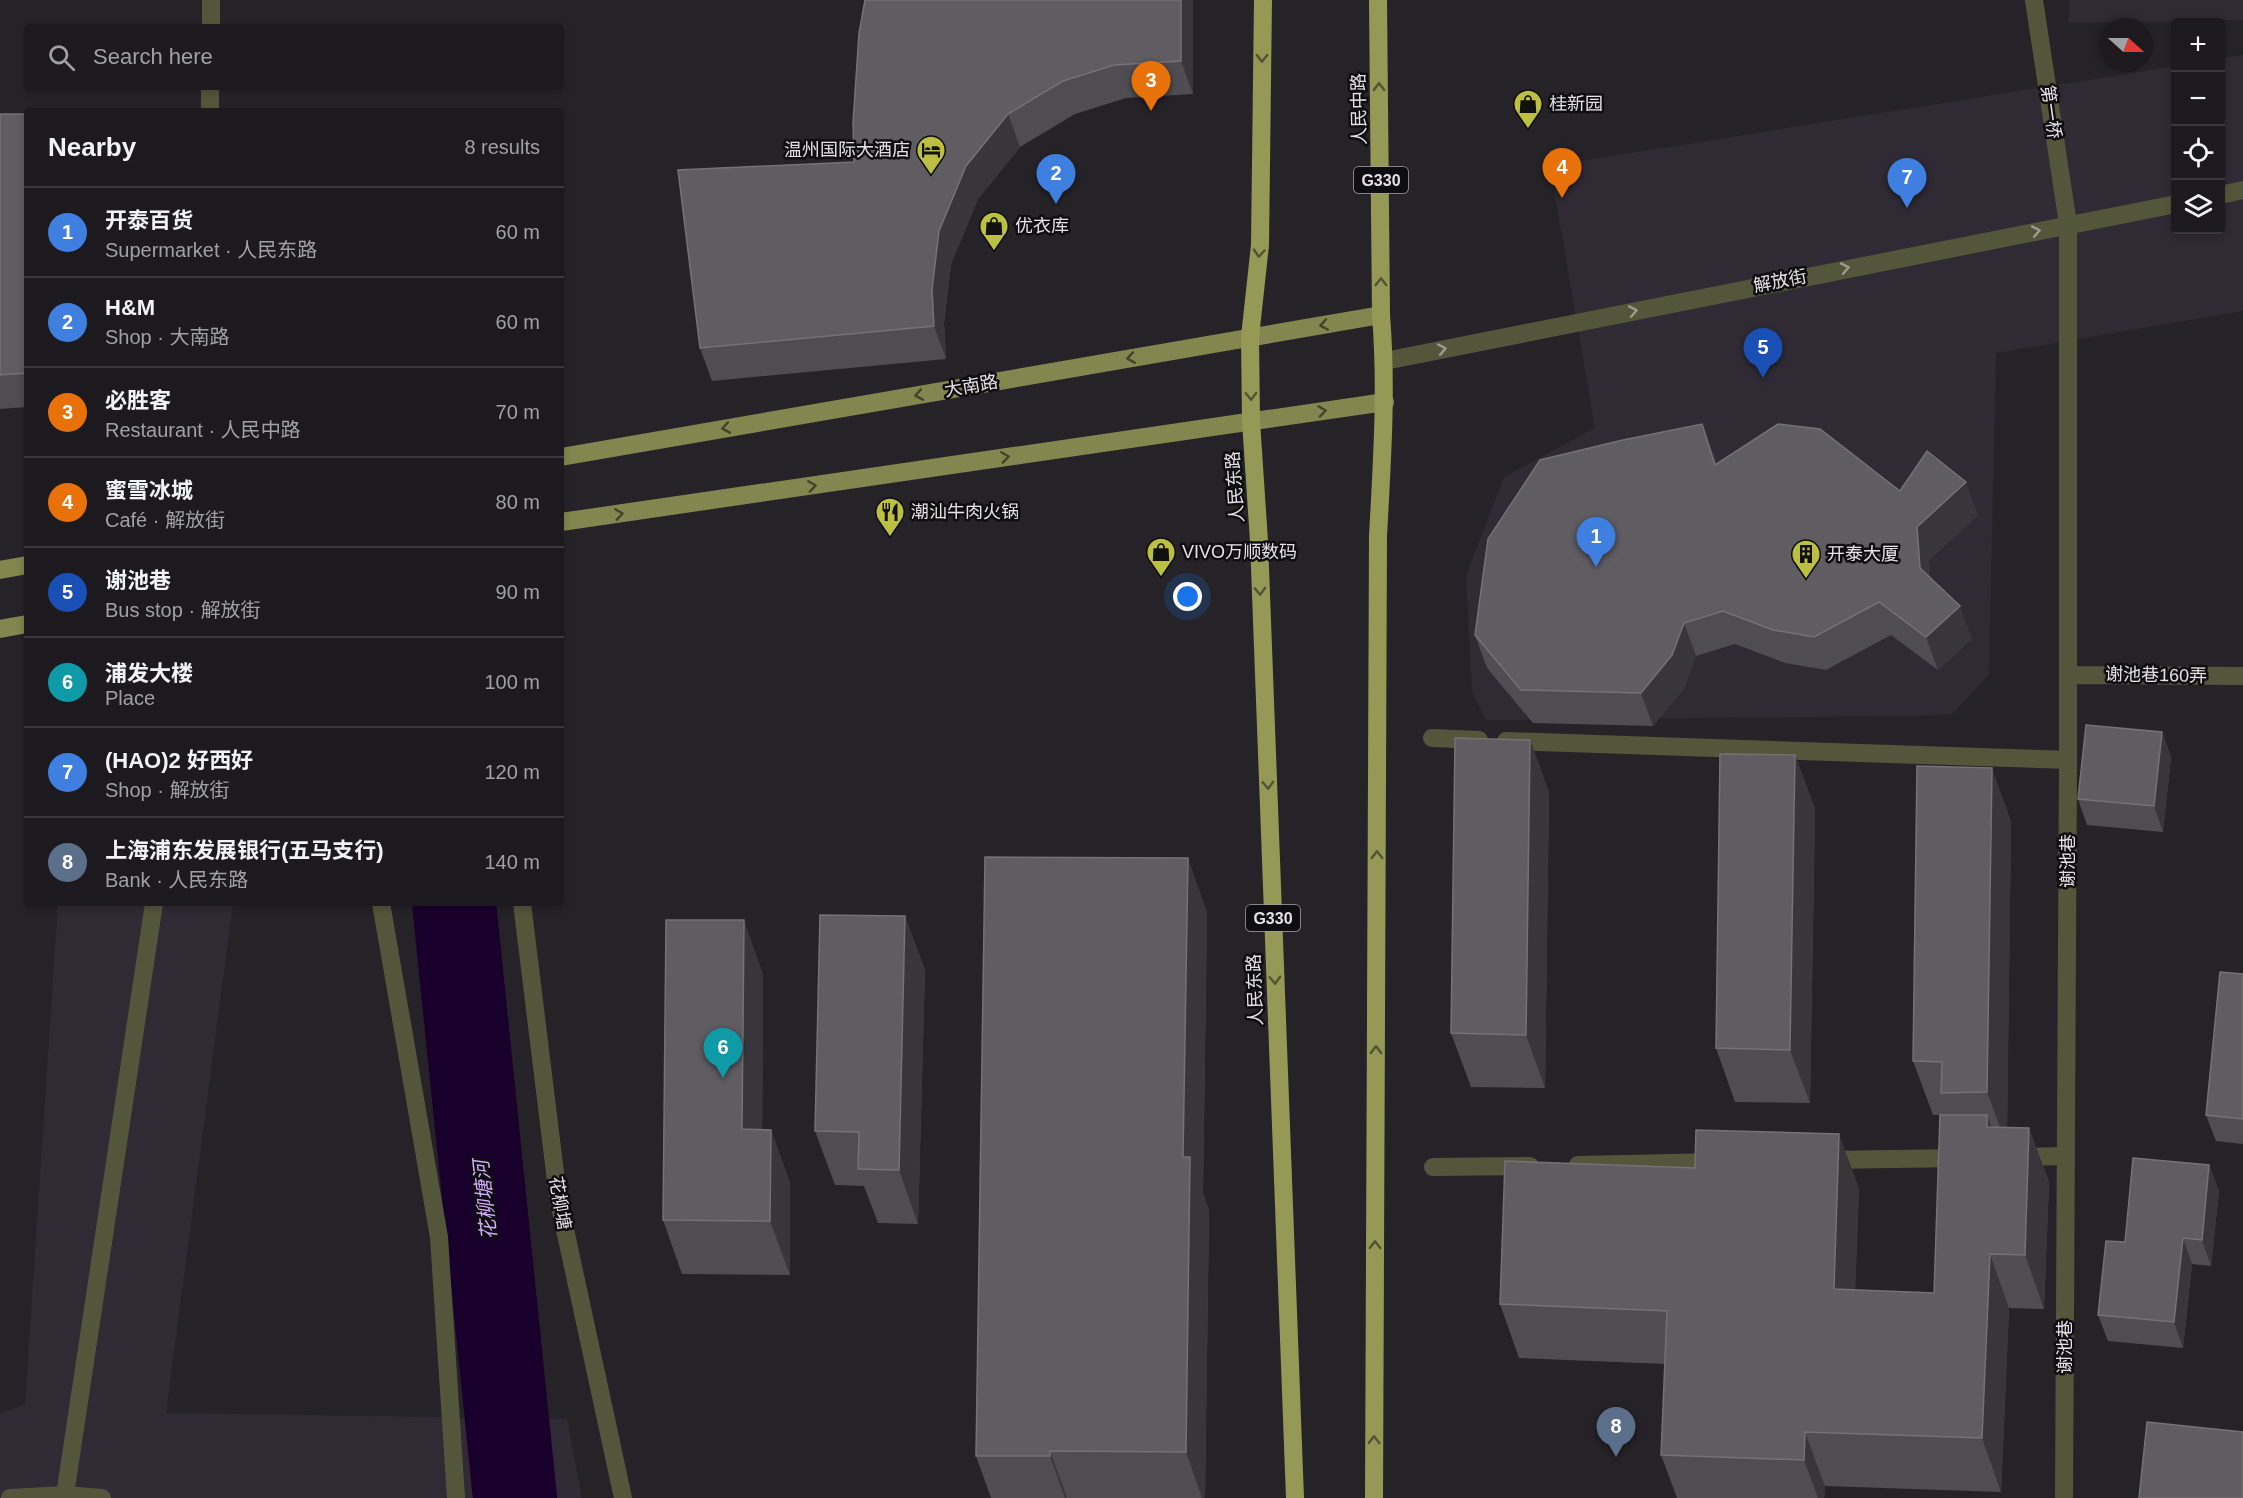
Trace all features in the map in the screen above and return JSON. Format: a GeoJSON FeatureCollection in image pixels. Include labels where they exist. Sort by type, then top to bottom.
{"type":"FeatureCollection","features":[{"type":"Feature","properties":{"kind":"highway","name":"G330"},"geometry":{"type":"LineString","coordinates":[[1250,338],[1260,245],[1263,0]]}},
{"type":"Feature","properties":{"kind":"highway","name":"人民中路"},"geometry":{"type":"LineString","coordinates":[[1378,0],[1381,315],[1384,361]]}},
{"type":"Feature","properties":{"kind":"highway","name":"人民东路"},"geometry":{"type":"LineString","coordinates":[[1250,338],[1251,422],[1259,542],[1295,1498]]}},
{"type":"Feature","properties":{"kind":"highway","name":"G330"},"geometry":{"type":"LineString","coordinates":[[1374,1498],[1378,536],[1384,361]]}},
{"type":"Feature","properties":{"kind":"main road","name":"大南路"},"geometry":{"type":"LineString","coordinates":[[564,456],[1381,315]]}},
{"type":"Feature","properties":{"kind":"main road"},"geometry":{"type":"LineString","coordinates":[[564,522],[1384,402]]}},
{"type":"Feature","properties":{"kind":"main road"},"geometry":{"type":"LineString","coordinates":[[0,570],[24,565]]}},
{"type":"Feature","properties":{"kind":"main road"},"geometry":{"type":"LineString","coordinates":[[0,630],[24,625]]}},
{"type":"Feature","properties":{"kind":"street"},"geometry":{"type":"LineString","coordinates":[[211,0],[211,24]]}},
{"type":"Feature","properties":{"kind":"street","name":"第一桥"},"geometry":{"type":"LineString","coordinates":[[2034,0],[2068,225]]}},
{"type":"Feature","properties":{"kind":"street"},"geometry":{"type":"LineString","coordinates":[[210,90],[210,108]]}},
{"type":"Feature","properties":{"kind":"street"},"geometry":{"type":"LineString","coordinates":[[2225,194],[2243,190]]}},
{"type":"Feature","properties":{"kind":"street","name":"解放街"},"geometry":{"type":"LineString","coordinates":[[1384,361],[2171,205]]}},
{"type":"Feature","properties":{"kind":"street","name":"谢池巷"},"geometry":{"type":"LineString","coordinates":[[2064,1498],[2069,675],[2068,225]]}},
{"type":"Feature","properties":{"kind":"street","name":"谢池巷160弄"},"geometry":{"type":"LineString","coordinates":[[2069,675],[2243,676]]}},
{"type":"Feature","properties":{"kind":"street"},"geometry":{"type":"LineString","coordinates":[[1432,738],[2068,760]]}},
{"type":"Feature","properties":{"kind":"street"},"geometry":{"type":"LineString","coordinates":[[65,1495],[154,906]]}},
{"type":"Feature","properties":{"kind":"street"},"geometry":{"type":"LineString","coordinates":[[382,906],[439,1237],[456,1498]]}},
{"type":"Feature","properties":{"kind":"street","name":"花柳塘"},"geometry":{"type":"LineString","coordinates":[[522,906],[558,1197],[623,1498]]}},
{"type":"Feature","properties":{"kind":"street"},"geometry":{"type":"LineString","coordinates":[[1803,1161],[2066,1156]]}},
{"type":"Feature","properties":{"kind":"street"},"geometry":{"type":"LineString","coordinates":[[1433,1167],[1732,1162]]}},
{"type":"Feature","properties":{"kind":"street"},"geometry":{"type":"LineString","coordinates":[[10,1498],[65,1495],[102,1498]]}},
{"type":"Feature","properties":{"kind":"shaded area"},"geometry":{"type":"Polygon","coordinates":[[[2069,0],[2243,0],[2243,20],[2171,18],[2171,21],[2153,22],[2153,18],[2099,18],[2099,22],[2069,23],[2069,0]]]}},
{"type":"Feature","properties":{"kind":"shaded area"},"geometry":{"type":"Polygon","coordinates":[[[2243,55],[2243,311],[1996,353],[1989,675],[1952,714],[1486,720],[1472,692],[1466,576],[1504,477],[1595,428],[1550,166],[2138,72],[2153,72],[2153,70],[2171,67],[2171,234],[2225,234],[2225,57],[2243,55]]]}},
{"type":"Feature","properties":{"kind":"shaded area"},"geometry":{"type":"Polygon","coordinates":[[[58,906],[233,906],[166,1413],[567,1419],[582,1498],[0,1498],[0,1414],[25,1404],[58,906]]]}},
{"type":"Feature","properties":{"kind":"building"},"geometry":{"type":"Polygon","coordinates":[[[865,0],[1181,0],[1181,61],[1114,65],[1063,81],[1008,114],[966,166],[939,231],[932,290],[934,326],[700,348],[678,170],[854,162],[853,123],[859,33],[865,0]]]}},
{"type":"Feature","properties":{"kind":"building"},"geometry":{"type":"Polygon","coordinates":[[[0,114],[24,114],[24,373],[0,375],[0,114]]]}},
{"type":"Feature","properties":{"kind":"building"},"geometry":{"type":"Polygon","coordinates":[[[1702,424],[1715,465],[1778,424],[1820,429],[1900,491],[1927,451],[1966,482],[1917,527],[1920,568],[1960,606],[1926,637],[1879,602],[1814,637],[1773,630],[1723,611],[1684,623],[1672,655],[1641,693],[1521,690],[1475,635],[1488,539],[1540,460],[1702,424]]]}},
{"type":"Feature","properties":{"kind":"building"},"geometry":{"type":"Polygon","coordinates":[[[2086,725],[2162,732],[2154,806],[2078,799],[2086,725]]]}},
{"type":"Feature","properties":{"kind":"building"},"geometry":{"type":"Polygon","coordinates":[[[1455,738],[1530,740],[1526,1035],[1451,1033],[1455,738]]]}},
{"type":"Feature","properties":{"kind":"building"},"geometry":{"type":"Polygon","coordinates":[[[1720,754],[1795,755],[1790,1050],[1716,1048],[1720,754]]]}},
{"type":"Feature","properties":{"kind":"building"},"geometry":{"type":"Polygon","coordinates":[[[1917,766],[1992,768],[1987,1092],[1941,1093],[1942,1062],[1913,1061],[1917,766]]]}},
{"type":"Feature","properties":{"kind":"building"},"geometry":{"type":"Polygon","coordinates":[[[985,857],[1188,858],[1183,1157],[1190,1157],[1186,1452],[1050,1451],[1050,1456],[976,1456],[985,857]]]}},
{"type":"Feature","properties":{"kind":"building"},"geometry":{"type":"Polygon","coordinates":[[[820,915],[905,916],[899,1170],[858,1169],[859,1132],[815,1131],[820,915]]]}},
{"type":"Feature","properties":{"kind":"building"},"geometry":{"type":"Polygon","coordinates":[[[666,920],[744,920],[742,1129],[771,1130],[770,1221],[663,1220],[666,920]]]}},
{"type":"Feature","properties":{"kind":"building"},"geometry":{"type":"Polygon","coordinates":[[[2220,972],[2243,974],[2243,1119],[2206,1115],[2220,972]]]}},
{"type":"Feature","properties":{"kind":"building"},"geometry":{"type":"Polygon","coordinates":[[[1940,1115],[1987,1115],[1987,1127],[2029,1128],[2025,1255],[1990,1254],[1982,1438],[1805,1432],[1804,1460],[1661,1455],[1667,1311],[1500,1304],[1505,1161],[1695,1168],[1696,1130],[1839,1134],[1834,1289],[1934,1293],[1940,1115]]]}},
{"type":"Feature","properties":{"kind":"building"},"geometry":{"type":"Polygon","coordinates":[[[2133,1158],[2209,1165],[2202,1240],[2183,1238],[2174,1322],[2098,1315],[2106,1241],[2125,1242],[2133,1158]]]}},
{"type":"Feature","properties":{"kind":"building"},"geometry":{"type":"Polygon","coordinates":[[[2147,1422],[2243,1432],[2243,1498],[2139,1498],[2147,1422]]]}},
{"type":"Feature","properties":{"kind":"waterway","name":"花柳塘河"},"geometry":{"type":"LineString","coordinates":[[454,906],[515,1498]]}},
{"type":"Feature","properties":{"kind":"place","name":"必胜客"},"geometry":{"type":"Point","coordinates":[1151,111]}},
{"type":"Feature","properties":{"kind":"place","name":"桂新园"},"geometry":{"type":"Point","coordinates":[1528,130]}},
{"type":"Feature","properties":{"kind":"place","name":"温州国际大酒店"},"geometry":{"type":"Point","coordinates":[931,176]}},
{"type":"Feature","properties":{"kind":"place","name":"蜜雪冰城"},"geometry":{"type":"Point","coordinates":[1562,198]}},
{"type":"Feature","properties":{"kind":"place","name":"H&M"},"geometry":{"type":"Point","coordinates":[1056,204]}},
{"type":"Feature","properties":{"kind":"place","name":"(HAO)2 好西好"},"geometry":{"type":"Point","coordinates":[1907,208]}},
{"type":"Feature","properties":{"kind":"place","name":"优衣库"},"geometry":{"type":"Point","coordinates":[994,252]}},
{"type":"Feature","properties":{"kind":"place","name":"谢池巷"},"geometry":{"type":"Point","coordinates":[1763,378]}},
{"type":"Feature","properties":{"kind":"place","name":"潮汕牛肉火锅"},"geometry":{"type":"Point","coordinates":[890,538]}},
{"type":"Feature","properties":{"kind":"place","name":"开泰百货"},"geometry":{"type":"Point","coordinates":[1596,567]}},
{"type":"Feature","properties":{"kind":"place","name":"VIVO万顺数码"},"geometry":{"type":"Point","coordinates":[1161,578]}},
{"type":"Feature","properties":{"kind":"place","name":"开泰大厦"},"geometry":{"type":"Point","coordinates":[1806,580]}},
{"type":"Feature","properties":{"kind":"place","name":"浦发大楼"},"geometry":{"type":"Point","coordinates":[723,1078]}},
{"type":"Feature","properties":{"kind":"place","name":"上海浦东发展银行(五马支行)"},"geometry":{"type":"Point","coordinates":[1616,1457]}}]}
